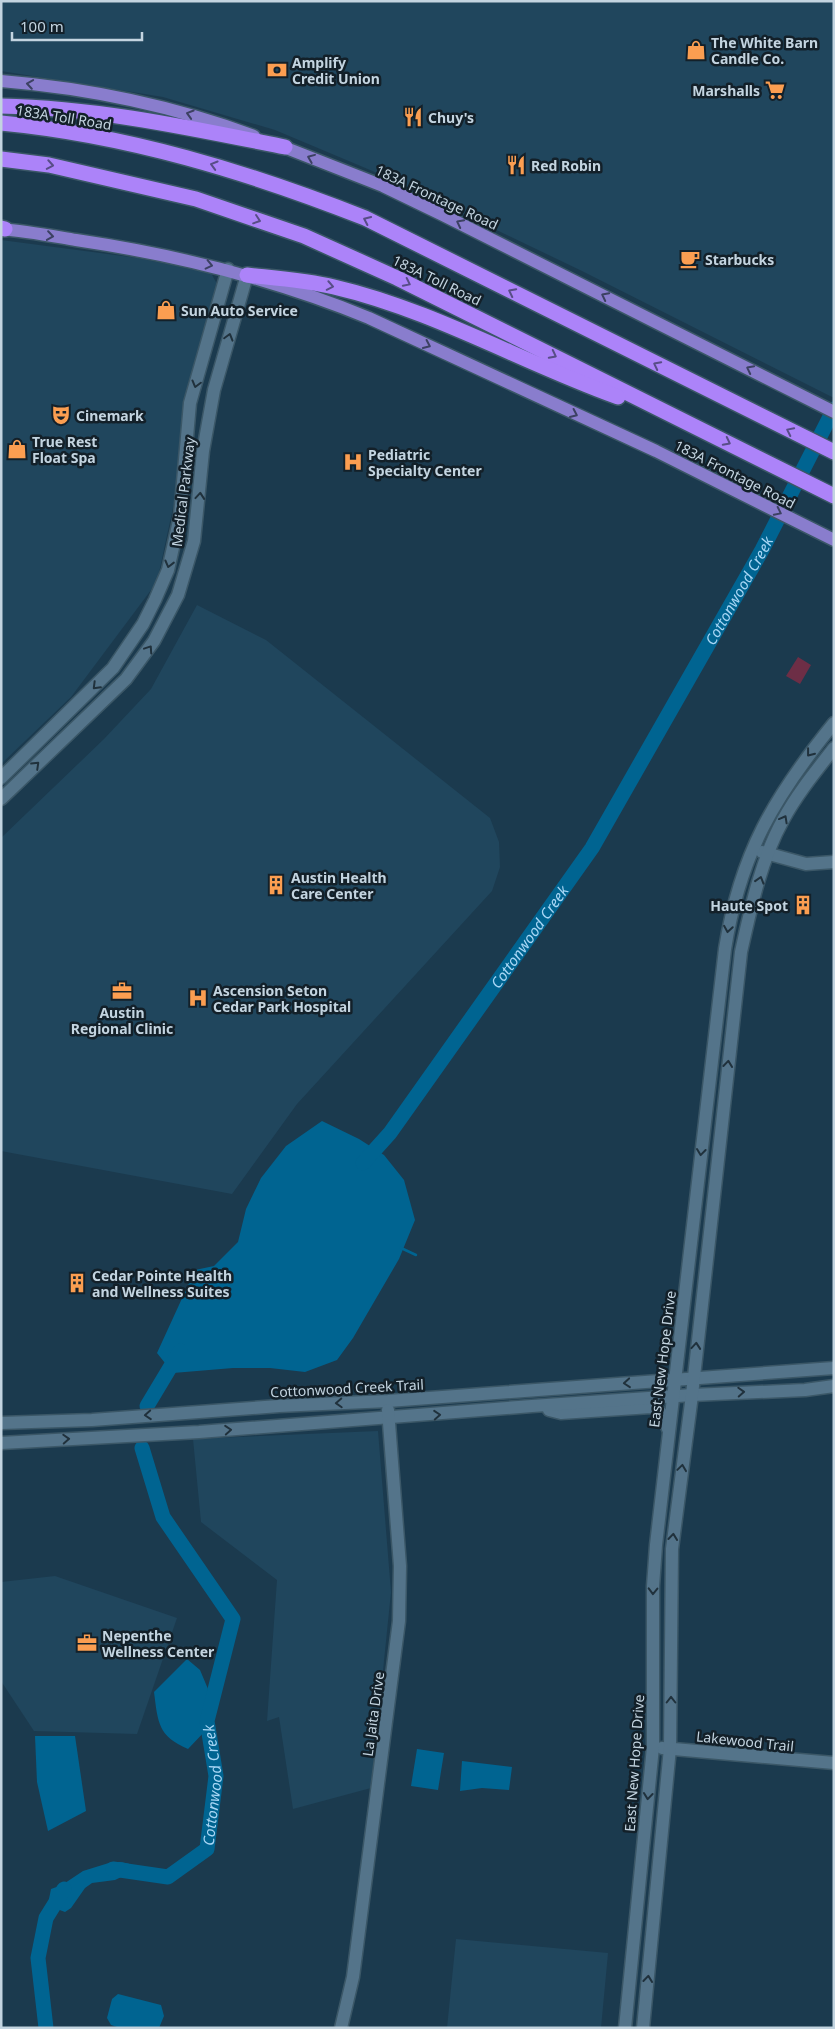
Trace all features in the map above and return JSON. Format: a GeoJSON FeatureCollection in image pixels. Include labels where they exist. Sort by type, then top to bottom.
{"type":"FeatureCollection","features":[{"type":"Feature","properties":{"kind":"highway"},"geometry":{"type":"LineString","coordinates":[[1,106],[72,109],[133,117],[286,148]]}},
{"type":"Feature","properties":{"kind":"highway","name":"183A Toll Road"},"geometry":{"type":"LineString","coordinates":[[1,124],[84,134],[167,152],[300,192],[365,218],[834,452]]}},
{"type":"Feature","properties":{"kind":"highway","name":"183A Toll Road"},"geometry":{"type":"LineString","coordinates":[[1,159],[49,165],[196,200],[304,236],[397,278],[834,496]]}},
{"type":"Feature","properties":{"kind":"highway"},"geometry":{"type":"LineString","coordinates":[[247,274],[333,286],[412,311],[564,378],[683,421]]}},
{"type":"Feature","properties":{"kind":"main road","name":"183A Frontage Road"},"geometry":{"type":"LineString","coordinates":[[1,80],[126,100],[179,111],[286,148],[383,186],[834,412]]}},
{"type":"Feature","properties":{"kind":"main road","name":"183A Frontage Road"},"geometry":{"type":"LineString","coordinates":[[2,229],[141,249],[247,274],[326,300],[369,318],[656,451],[834,540]]}},
{"type":"Feature","properties":{"kind":"street","name":"Medical Parkway"},"geometry":{"type":"LineString","coordinates":[[1,778],[113,668],[143,624],[168,570],[180,516],[190,403],[228,269]]}},
{"type":"Feature","properties":{"kind":"street","name":"Medical Parkway"},"geometry":{"type":"LineString","coordinates":[[1,799],[126,679],[154,641],[178,595],[188,567],[197,518],[208,418],[214,390],[247,274]]}},
{"type":"Feature","properties":{"kind":"street"},"geometry":{"type":"LineString","coordinates":[[180,516],[197,518]]}},
{"type":"Feature","properties":{"kind":"street"},"geometry":{"type":"LineString","coordinates":[[61,719],[72,731]]}},
{"type":"Feature","properties":{"kind":"street","name":"East New Hope Drive"},"geometry":{"type":"LineString","coordinates":[[625,2028],[652,1747],[653,1586],[675,1379],[729,921],[738,884],[768,816],[788,783],[834,723]]}},
{"type":"Feature","properties":{"kind":"street"},"geometry":{"type":"LineString","coordinates":[[643,2028],[670,1748],[672,1549],[694,1378],[741,952],[752,906],[768,854],[783,820],[805,786],[834,748]]}},
{"type":"Feature","properties":{"kind":"street"},"geometry":{"type":"LineString","coordinates":[[752,850],[806,864],[834,862]]}},
{"type":"Feature","properties":{"kind":"street"},"geometry":{"type":"LineString","coordinates":[[707,1104],[723,1113]]}},
{"type":"Feature","properties":{"kind":"street","name":"Cottonwood Creek Trail"},"geometry":{"type":"LineString","coordinates":[[1,1423],[92,1420],[279,1406],[388,1401],[834,1368]]}},
{"type":"Feature","properties":{"kind":"street"},"geometry":{"type":"LineString","coordinates":[[1,1443],[389,1419],[532,1406],[674,1396],[805,1390],[834,1386]]}},
{"type":"Feature","properties":{"kind":"street","name":"La Jaita Drive"},"geometry":{"type":"LineString","coordinates":[[341,2028],[353,1977],[399,1621],[400,1566],[388,1401]]}},
{"type":"Feature","properties":{"kind":"street"},"geometry":{"type":"LineString","coordinates":[[532,1406],[561,1412],[652,1407],[659,1410],[663,1415],[669,1432]]}},
{"type":"Feature","properties":{"kind":"street","name":"Lakewood Trail"},"geometry":{"type":"LineString","coordinates":[[652,1747],[834,1763]]}},
{"type":"Feature","properties":{"kind":"shaded area"},"geometry":{"type":"Polygon","coordinates":[[[1,1],[833,1],[834,398],[582,271],[382,175],[275,130],[163,97],[1,71],[1,1]]]}},
{"type":"Feature","properties":{"kind":"shaded area"},"geometry":{"type":"Polygon","coordinates":[[[1,240],[138,258],[211,273],[217,284],[184,399],[174,503],[157,582],[71,697],[1,764],[1,240]]]}},
{"type":"Feature","properties":{"kind":"shaded area","name":"Ascension Seton Cedar Park Hospital"},"geometry":{"type":"Polygon","coordinates":[[[197,605],[266,640],[490,818],[499,842],[500,867],[492,891],[297,1104],[232,1194],[1,1151],[1,838],[104,739],[151,689],[197,605]]]}},
{"type":"Feature","properties":{"kind":"shaded area"},"geometry":{"type":"Polygon","coordinates":[[[798,657],[811,665],[800,684],[786,676],[798,657]]]}},
{"type":"Feature","properties":{"kind":"shaded area"},"geometry":{"type":"Polygon","coordinates":[[[378,1431],[391,1592],[371,1788],[293,1809],[279,1717],[267,1721],[277,1580],[201,1522],[193,1439],[378,1431]]]}},
{"type":"Feature","properties":{"kind":"shaded area"},"geometry":{"type":"Polygon","coordinates":[[[55,1576],[177,1618],[137,1734],[34,1731],[1,1681],[1,1582],[55,1576]]]}},
{"type":"Feature","properties":{"kind":"shaded area"},"geometry":{"type":"Polygon","coordinates":[[[456,1939],[608,1953],[601,2028],[447,2028],[456,1939]]]}},
{"type":"Feature","properties":{"kind":"water"},"geometry":{"type":"Polygon","coordinates":[[[322,1121],[359,1139],[384,1155],[404,1180],[415,1220],[399,1259],[353,1338],[337,1360],[305,1372],[270,1368],[233,1368],[173,1373],[157,1353],[195,1270],[214,1266],[238,1242],[246,1209],[261,1178],[286,1146],[322,1121]]]}},
{"type":"Feature","properties":{"kind":"water"},"geometry":{"type":"Polygon","coordinates":[[[187,1659],[200,1670],[208,1689],[205,1703],[208,1728],[188,1749],[171,1739],[161,1727],[154,1692],[187,1659]]]}},
{"type":"Feature","properties":{"kind":"water"},"geometry":{"type":"Polygon","coordinates":[[[35,1736],[75,1736],[86,1811],[48,1831],[37,1782],[35,1736]]]}},
{"type":"Feature","properties":{"kind":"water"},"geometry":{"type":"Polygon","coordinates":[[[417,1749],[444,1753],[438,1790],[411,1786],[417,1749]]]}},
{"type":"Feature","properties":{"kind":"water"},"geometry":{"type":"Polygon","coordinates":[[[462,1761],[512,1767],[509,1790],[482,1788],[460,1791],[462,1761]]]}},
{"type":"Feature","properties":{"kind":"water"},"geometry":{"type":"Polygon","coordinates":[[[112,1862],[123,1862],[138,1869],[115,1880],[92,1883],[85,1888],[71,1908],[65,1912],[57,1909],[49,1899],[51,1889],[62,1885],[83,1871],[112,1862]]]}},
{"type":"Feature","properties":{"kind":"water"},"geometry":{"type":"Polygon","coordinates":[[[118,1994],[161,2005],[164,2016],[159,2028],[120,2028],[111,2025],[107,2018],[112,1999],[118,1994]]]}},
{"type":"Feature","properties":{"kind":"waterway","name":"Cottonwood Creek"},"geometry":{"type":"LineString","coordinates":[[363,1163],[390,1133],[592,848],[762,550],[834,409]]}},
{"type":"Feature","properties":{"kind":"waterway"},"geometry":{"type":"LineString","coordinates":[[401,1248],[416,1255]]}},
{"type":"Feature","properties":{"kind":"waterway","name":"Cottonwood Creek"},"geometry":{"type":"LineString","coordinates":[[147,1406],[180,1351]]}},
{"type":"Feature","properties":{"kind":"waterway","name":"Cottonwood Creek"},"geometry":{"type":"LineString","coordinates":[[113,1869],[168,1877],[207,1849],[216,1776],[207,1721],[233,1619],[163,1517],[142,1448]]}},
{"type":"Feature","properties":{"kind":"waterway","name":"Cottonwood Creek"},"geometry":{"type":"LineString","coordinates":[[46,2028],[38,1958],[46,1918],[64,1889]]}},
{"type":"Feature","properties":{"kind":"place","name":"The White Barn Candle Co."},"geometry":{"type":"Point","coordinates":[696,50]}},
{"type":"Feature","properties":{"kind":"place","name":"Amplify Credit Union"},"geometry":{"type":"Point","coordinates":[277,70]}},
{"type":"Feature","properties":{"kind":"place","name":"Marshalls"},"geometry":{"type":"Point","coordinates":[775,90]}},
{"type":"Feature","properties":{"kind":"place","name":"Chuy's"},"geometry":{"type":"Point","coordinates":[413,117]}},
{"type":"Feature","properties":{"kind":"place","name":"Red Robin"},"geometry":{"type":"Point","coordinates":[516,165]}},
{"type":"Feature","properties":{"kind":"place","name":"Starbucks"},"geometry":{"type":"Point","coordinates":[690,259]}},
{"type":"Feature","properties":{"kind":"place","name":"Sun Auto Service"},"geometry":{"type":"Point","coordinates":[166,310]}},
{"type":"Feature","properties":{"kind":"place","name":"Cinemark"},"geometry":{"type":"Point","coordinates":[61,415]}},
{"type":"Feature","properties":{"kind":"place","name":"True Rest Float Spa"},"geometry":{"type":"Point","coordinates":[17,449]}},
{"type":"Feature","properties":{"kind":"place","name":"Pediatric Specialty Center"},"geometry":{"type":"Point","coordinates":[353,462]}},
{"type":"Feature","properties":{"kind":"place","name":"Austin Health Care Center"},"geometry":{"type":"Point","coordinates":[276,885]}},
{"type":"Feature","properties":{"kind":"place","name":"Haute Spot"},"geometry":{"type":"Point","coordinates":[803,905]}},
{"type":"Feature","properties":{"kind":"place","name":"Austin Regional Clinic"},"geometry":{"type":"Point","coordinates":[122,991]}},
{"type":"Feature","properties":{"kind":"place","name":"Ascension Seton Cedar Park Hospital"},"geometry":{"type":"Point","coordinates":[198,998]}},
{"type":"Feature","properties":{"kind":"place","name":"Cedar Pointe Health and Wellness Suites"},"geometry":{"type":"Point","coordinates":[77,1283]}},
{"type":"Feature","properties":{"kind":"place","name":"Nepenthe Wellness Center"},"geometry":{"type":"Point","coordinates":[87,1643]}}]}
